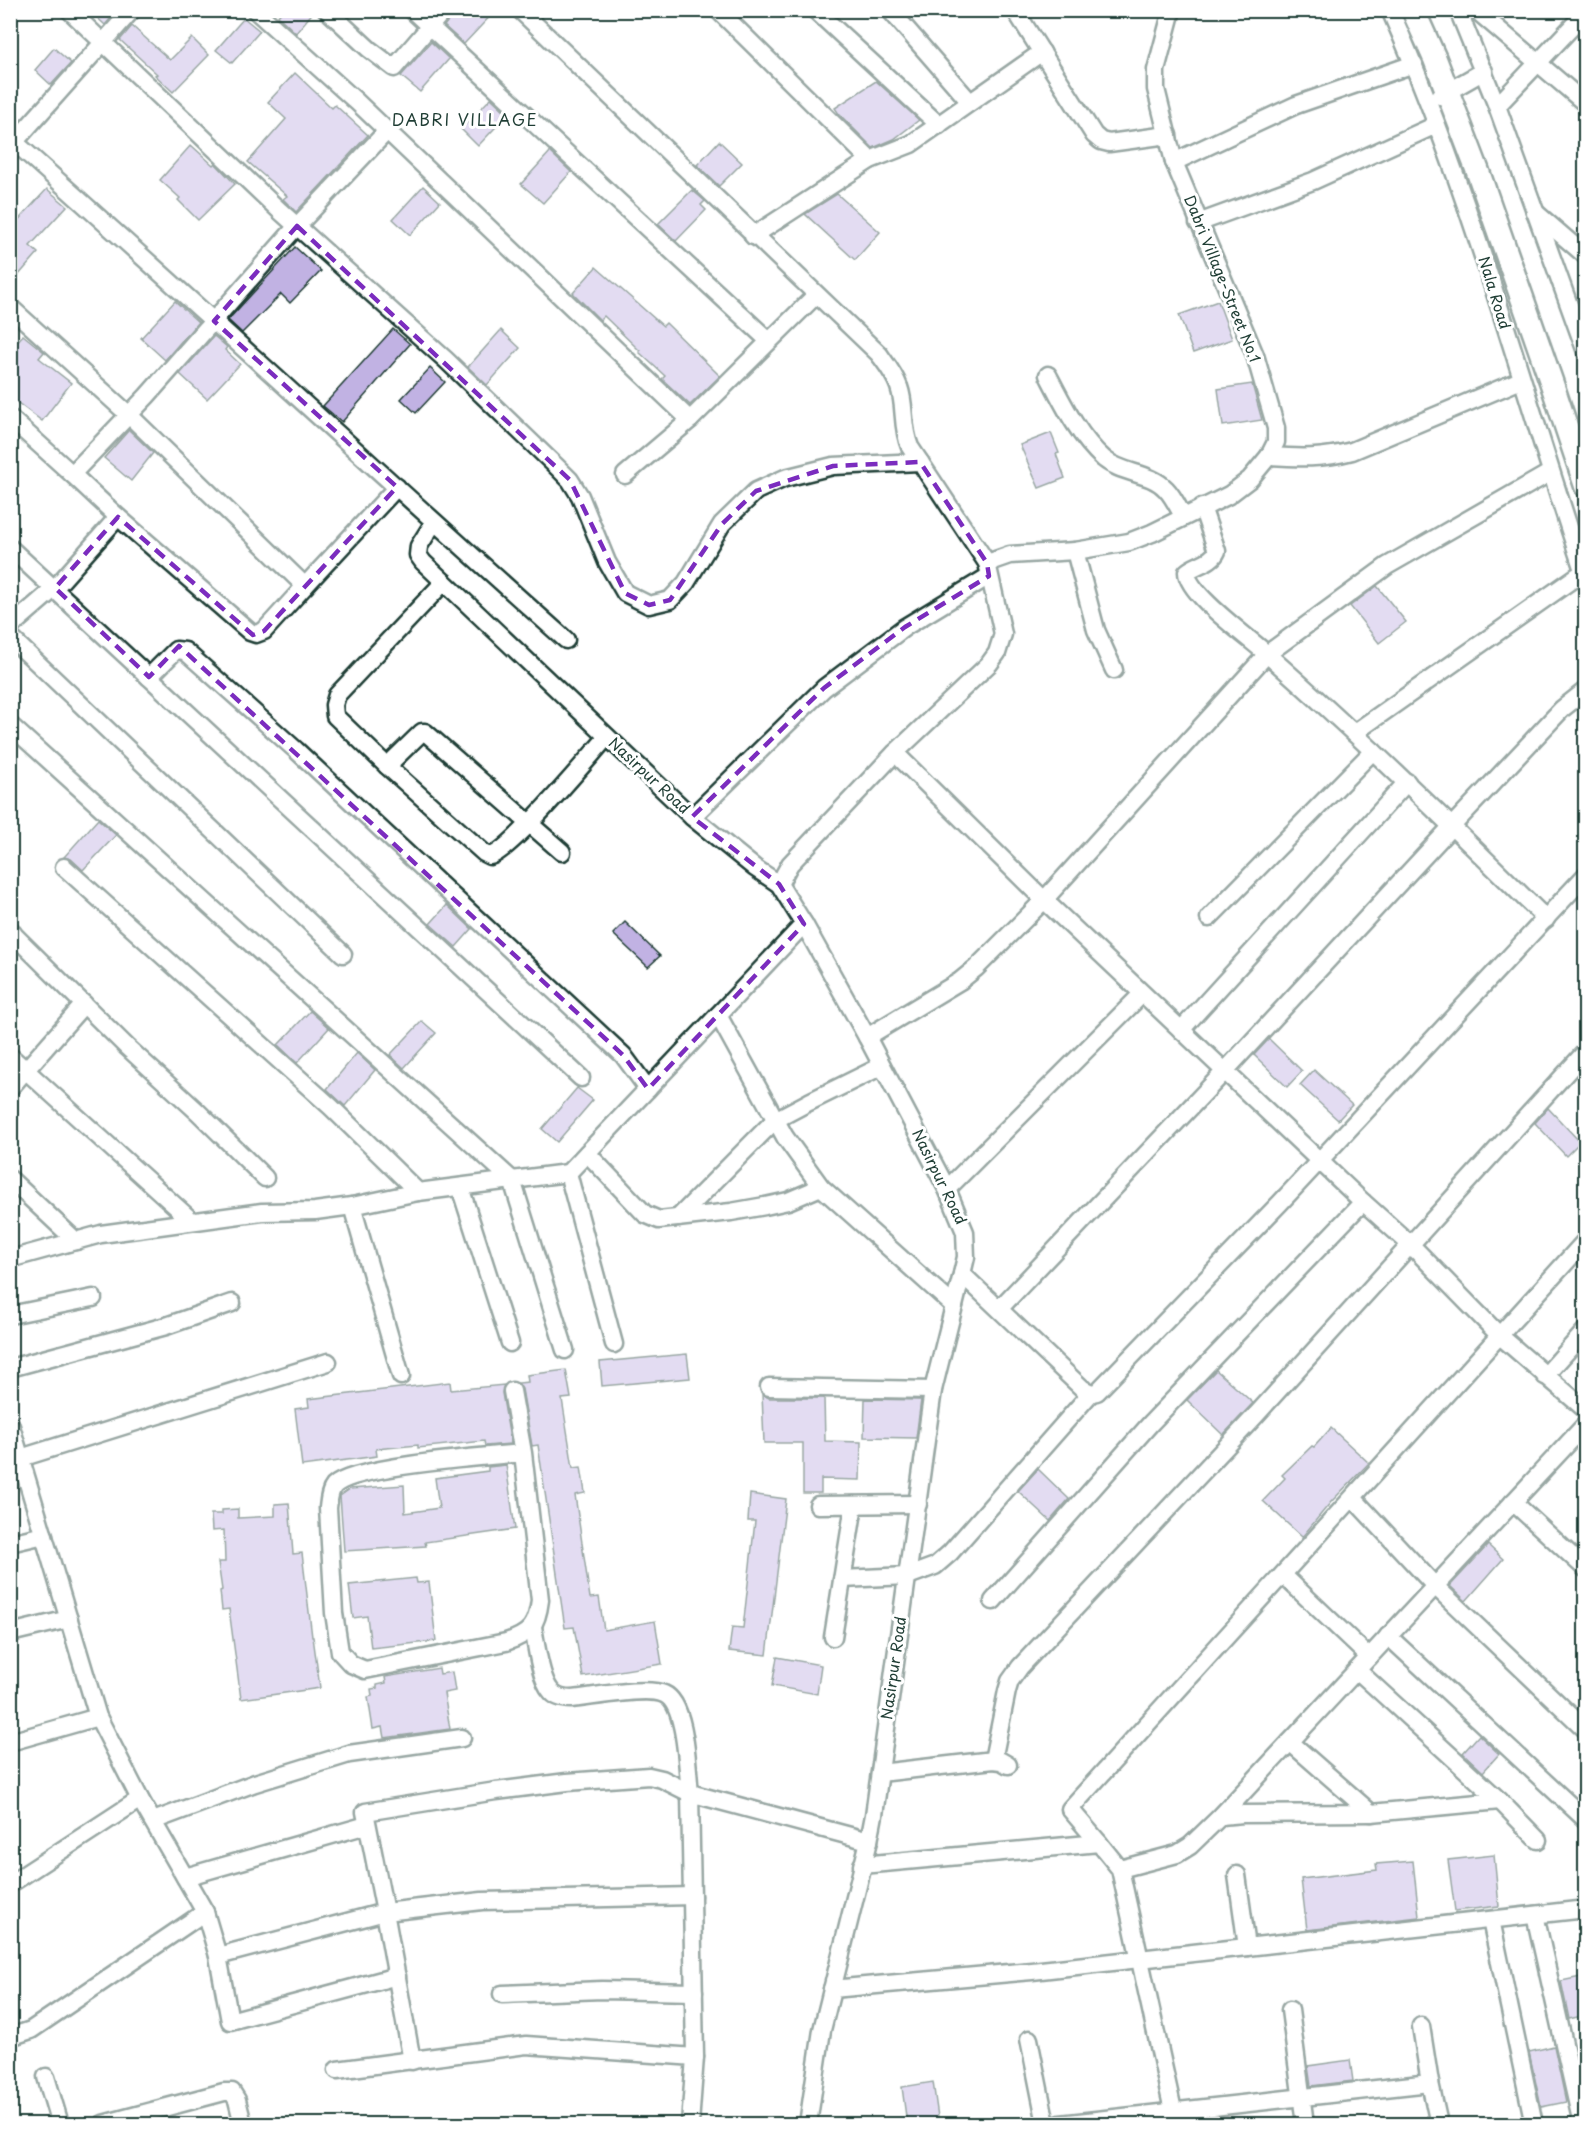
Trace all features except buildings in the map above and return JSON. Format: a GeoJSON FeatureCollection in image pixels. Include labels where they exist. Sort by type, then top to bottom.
{"type":"FeatureCollection","features":[{"type":"Feature","properties":{"kind":"street"},"geometry":{"type":"LineString","coordinates":[[69,10],[297,226],[447,360],[570,480],[580,496],[607,562],[625,593],[649,605],[670,600],[686,582],[722,524],[756,491],[785,478],[833,466],[920,462]]}},
{"type":"Feature","properties":{"kind":"street"},"geometry":{"type":"LineString","coordinates":[[132,10],[12,142],[214,321],[566,640]]}},
{"type":"Feature","properties":{"kind":"street"},"geometry":{"type":"LineString","coordinates":[[255,10],[357,102],[690,420]]}},
{"type":"Feature","properties":{"kind":"street"},"geometry":{"type":"LineString","coordinates":[[327,10],[369,49],[394,68],[444,10]]}},
{"type":"Feature","properties":{"kind":"street"},"geometry":{"type":"LineString","coordinates":[[412,10],[769,341]]}},
{"type":"Feature","properties":{"kind":"street"},"geometry":{"type":"LineString","coordinates":[[520,10],[753,236],[879,354],[900,388],[904,434],[910,447],[988,569],[1003,634],[997,653],[895,753],[790,864],[780,884]]}},
{"type":"Feature","properties":{"kind":"street"},"geometry":{"type":"LineString","coordinates":[[718,10],[870,160]]}},
{"type":"Feature","properties":{"kind":"street"},"geometry":{"type":"LineString","coordinates":[[815,10],[939,125]]}},
{"type":"Feature","properties":{"kind":"street"},"geometry":{"type":"LineString","coordinates":[[890,10],[970,102]]}},
{"type":"Feature","properties":{"kind":"street"},"geometry":{"type":"LineString","coordinates":[[1015,10],[1094,135],[1101,141],[1109,143],[1168,135]]}},
{"type":"Feature","properties":{"kind":"street","name":"Dabri Village-Street No.1"},"geometry":{"type":"LineString","coordinates":[[692,817],[824,688],[905,627],[1010,555],[1075,551],[1129,542],[1152,533],[1236,489],[1250,479],[1269,456],[1276,442],[1276,428],[1255,356],[1174,162],[1156,89],[1156,70],[1172,10]]}},
{"type":"Feature","properties":{"kind":"street","name":"Nala Road"},"geometry":{"type":"LineString","coordinates":[[1390,10],[1413,64],[1437,97],[1436,124],[1476,236],[1584,576]]}},
{"type":"Feature","properties":{"kind":"street"},"geometry":{"type":"LineString","coordinates":[[1413,10],[1437,97],[1477,169],[1586,486]]}},
{"type":"Feature","properties":{"kind":"street"},"geometry":{"type":"LineString","coordinates":[[1458,10],[1484,71],[1586,352]]}},
{"type":"Feature","properties":{"kind":"street"},"geometry":{"type":"LineString","coordinates":[[1476,10],[1586,104]]}},
{"type":"Feature","properties":{"kind":"street"},"geometry":{"type":"LineString","coordinates":[[1497,106],[1586,12]]}},
{"type":"Feature","properties":{"kind":"street"},"geometry":{"type":"LineString","coordinates":[[753,236],[870,160],[911,144],[1042,52]]}},
{"type":"Feature","properties":{"kind":"street"},"geometry":{"type":"LineString","coordinates":[[1174,162],[1296,105],[1413,64]]}},
{"type":"Feature","properties":{"kind":"street"},"geometry":{"type":"LineString","coordinates":[[1437,97],[1484,71]]}},
{"type":"Feature","properties":{"kind":"street"},"geometry":{"type":"LineString","coordinates":[[1198,223],[1313,181],[1436,124]]}},
{"type":"Feature","properties":{"kind":"street"},"geometry":{"type":"LineString","coordinates":[[72,474],[147,396],[297,226],[386,132]]}},
{"type":"Feature","properties":{"kind":"street"},"geometry":{"type":"LineString","coordinates":[[1534,212],[1586,256]]}},
{"type":"Feature","properties":{"kind":"street"},"geometry":{"type":"LineString","coordinates":[[625,475],[690,420],[816,295]]}},
{"type":"Feature","properties":{"kind":"street"},"geometry":{"type":"LineString","coordinates":[[10,307],[128,414],[305,586]]}},
{"type":"Feature","properties":{"kind":"street"},"geometry":{"type":"LineString","coordinates":[[1048,375],[1070,416],[1094,449],[1115,466],[1162,485],[1183,516]]}},
{"type":"Feature","properties":{"kind":"street"},"geometry":{"type":"LineString","coordinates":[[1269,456],[1330,457],[1352,451],[1521,380]]}},
{"type":"Feature","properties":{"kind":"street"},"geometry":{"type":"LineString","coordinates":[[10,418],[118,517],[250,632],[256,634],[264,631],[398,487]]}},
{"type":"Feature","properties":{"kind":"street"},"geometry":{"type":"LineString","coordinates":[[867,1037],[960,981],[976,968],[1044,900],[1267,654],[1387,566],[1551,472]]}},
{"type":"Feature","properties":{"kind":"street"},"geometry":{"type":"LineString","coordinates":[[1203,507],[1217,551],[1213,558],[1187,572],[1187,578],[1200,597],[1267,654],[1407,782],[1546,919]]}},
{"type":"Feature","properties":{"kind":"street"},"geometry":{"type":"LineString","coordinates":[[10,627],[55,588],[118,517]]}},
{"type":"Feature","properties":{"kind":"street","name":"Nasirpur Road"},"geometry":{"type":"LineString","coordinates":[[434,522],[419,546],[418,555],[692,817],[756,868],[780,884],[867,1037],[947,1189],[966,1232],[966,1257],[933,1390],[869,1841],[822,2030],[808,2124]]}},
{"type":"Feature","properties":{"kind":"street"},"geometry":{"type":"LineString","coordinates":[[10,548],[581,1078]]}},
{"type":"Feature","properties":{"kind":"street"},"geometry":{"type":"LineString","coordinates":[[1075,551],[1096,630],[1114,670]]}},
{"type":"Feature","properties":{"kind":"street"},"geometry":{"type":"LineString","coordinates":[[1354,733],[1584,576]]}},
{"type":"Feature","properties":{"kind":"street"},"geometry":{"type":"LineString","coordinates":[[444,582],[337,695],[334,705],[335,716],[387,766],[483,853],[490,856],[498,854],[530,823],[607,737]]}},
{"type":"Feature","properties":{"kind":"street"},"geometry":{"type":"LineString","coordinates":[[10,637],[343,954]]}},
{"type":"Feature","properties":{"kind":"street"},"geometry":{"type":"LineString","coordinates":[[149,677],[176,650],[185,651],[305,758],[623,1054],[648,1089]]}},
{"type":"Feature","properties":{"kind":"street"},"geometry":{"type":"LineString","coordinates":[[1000,1308],[1225,1071],[1562,709],[1586,690]]}},
{"type":"Feature","properties":{"kind":"street"},"geometry":{"type":"LineString","coordinates":[[10,725],[512,1180],[565,1350]]}},
{"type":"Feature","properties":{"kind":"street"},"geometry":{"type":"LineString","coordinates":[[387,766],[422,732],[425,732],[562,852]]}},
{"type":"Feature","properties":{"kind":"street"},"geometry":{"type":"LineString","coordinates":[[1209,918],[1373,751]]}},
{"type":"Feature","properties":{"kind":"street"},"geometry":{"type":"LineString","coordinates":[[895,753],[1142,994],[1411,1245],[1499,1335],[1586,1410]]}},
{"type":"Feature","properties":{"kind":"street"},"geometry":{"type":"LineString","coordinates":[[1180,1030],[1407,782]]}},
{"type":"Feature","properties":{"kind":"street"},"geometry":{"type":"LineString","coordinates":[[64,867],[331,1107],[418,1192]]}},
{"type":"Feature","properties":{"kind":"street"},"geometry":{"type":"LineString","coordinates":[[842,1579],[908,1576],[935,1566],[950,1553],[1091,1393],[1102,1388],[1320,1161],[1586,875]]}},
{"type":"Feature","properties":{"kind":"street"},"geometry":{"type":"LineString","coordinates":[[10,1259],[101,1234],[262,1212],[315,1211],[418,1192],[568,1173],[804,924]]}},
{"type":"Feature","properties":{"kind":"street"},"geometry":{"type":"LineString","coordinates":[[10,929],[84,1004],[265,1178]]}},
{"type":"Feature","properties":{"kind":"street"},"geometry":{"type":"LineString","coordinates":[[947,1189],[1142,994]]}},
{"type":"Feature","properties":{"kind":"street"},"geometry":{"type":"LineString","coordinates":[[10,1088],[84,1004]]}},
{"type":"Feature","properties":{"kind":"street"},"geometry":{"type":"LineString","coordinates":[[718,1015],[785,1137],[821,1187],[954,1306]]}},
{"type":"Feature","properties":{"kind":"street"},"geometry":{"type":"LineString","coordinates":[[879,1773],[1000,1762],[1006,1691],[1020,1667],[1255,1416],[1586,1051]]}},
{"type":"Feature","properties":{"kind":"street"},"geometry":{"type":"LineString","coordinates":[[10,1056],[192,1221]]}},
{"type":"Feature","properties":{"kind":"street"},"geometry":{"type":"LineString","coordinates":[[678,1218],[776,1120],[882,1066]]}},
{"type":"Feature","properties":{"kind":"street"},"geometry":{"type":"LineString","coordinates":[[587,1153],[645,1214],[659,1220],[765,1206],[788,1201],[821,1187]]}},
{"type":"Feature","properties":{"kind":"street"},"geometry":{"type":"LineString","coordinates":[[568,1173],[614,1344]]}},
{"type":"Feature","properties":{"kind":"street"},"geometry":{"type":"LineString","coordinates":[[10,1179],[75,1241]]}},
{"type":"Feature","properties":{"kind":"street"},"geometry":{"type":"LineString","coordinates":[[460,1187],[510,1343]]}},
{"type":"Feature","properties":{"kind":"street"},"geometry":{"type":"LineString","coordinates":[[993,1601],[1151,1423],[1363,1202]]}},
{"type":"Feature","properties":{"kind":"street"},"geometry":{"type":"LineString","coordinates":[[352,1206],[401,1376]]}},
{"type":"Feature","properties":{"kind":"street"},"geometry":{"type":"LineString","coordinates":[[1175,2118],[1120,1869],[1070,1809],[1586,1240]]}},
{"type":"Feature","properties":{"kind":"street"},"geometry":{"type":"LineString","coordinates":[[962,1274],[1083,1389],[1091,1393]]}},
{"type":"Feature","properties":{"kind":"street"},"geometry":{"type":"LineString","coordinates":[[10,1315],[93,1298]]}},
{"type":"Feature","properties":{"kind":"street"},"geometry":{"type":"LineString","coordinates":[[10,1368],[166,1326],[232,1303]]}},
{"type":"Feature","properties":{"kind":"street"},"geometry":{"type":"LineString","coordinates":[[1545,1376],[1586,1330]]}},
{"type":"Feature","properties":{"kind":"street"},"geometry":{"type":"LineString","coordinates":[[16,1460],[328,1362]]}},
{"type":"Feature","properties":{"kind":"street"},"geometry":{"type":"LineString","coordinates":[[769,1387],[933,1390]]}},
{"type":"Feature","properties":{"kind":"street"},"geometry":{"type":"LineString","coordinates":[[512,1391],[523,1453],[540,1600],[538,1615],[533,1627],[522,1637],[506,1642],[365,1670],[351,1665],[340,1652],[337,1632],[328,1508],[329,1496],[334,1486],[343,1479],[400,1466],[523,1453]]}},
{"type":"Feature","properties":{"kind":"street"},"geometry":{"type":"LineString","coordinates":[[10,1422],[16,1460],[44,1535],[98,1717],[140,1799],[205,1912],[218,1956],[230,2021],[397,1976]]}},
{"type":"Feature","properties":{"kind":"street"},"geometry":{"type":"LineString","coordinates":[[1120,1869],[1178,1854],[1190,1846],[1221,1816],[1586,1424]]}},
{"type":"Feature","properties":{"kind":"street"},"geometry":{"type":"LineString","coordinates":[[1353,1498],[1435,1586],[1586,1730]]}},
{"type":"Feature","properties":{"kind":"street"},"geometry":{"type":"LineString","coordinates":[[1513,1502],[1586,1569]]}},
{"type":"Feature","properties":{"kind":"street"},"geometry":{"type":"LineString","coordinates":[[818,1505],[918,1504]]}},
{"type":"Feature","properties":{"kind":"street"},"geometry":{"type":"LineString","coordinates":[[833,1637],[854,1505]]}},
{"type":"Feature","properties":{"kind":"street"},"geometry":{"type":"LineString","coordinates":[[10,1543],[44,1535]]}},
{"type":"Feature","properties":{"kind":"street"},"geometry":{"type":"LineString","coordinates":[[1283,1575],[1363,1663],[1538,1840]]}},
{"type":"Feature","properties":{"kind":"street"},"geometry":{"type":"LineString","coordinates":[[10,1633],[69,1619]]}},
{"type":"Feature","properties":{"kind":"street"},"geometry":{"type":"LineString","coordinates":[[533,1627],[543,1673],[550,1691],[560,1698],[572,1700],[647,1690],[664,1694],[673,1701],[679,1712],[690,1793],[695,2056],[690,2124]]}},
{"type":"Feature","properties":{"kind":"street"},"geometry":{"type":"LineString","coordinates":[[1388,1636],[1586,1820]]}},
{"type":"Feature","properties":{"kind":"street"},"geometry":{"type":"LineString","coordinates":[[10,1742],[98,1717]]}},
{"type":"Feature","properties":{"kind":"street"},"geometry":{"type":"LineString","coordinates":[[153,1821],[255,1783],[349,1754],[462,1738]]}},
{"type":"Feature","properties":{"kind":"street"},"geometry":{"type":"LineString","coordinates":[[1290,1742],[1371,1813]]}},
{"type":"Feature","properties":{"kind":"street"},"geometry":{"type":"LineString","coordinates":[[412,2061],[365,1812],[567,1782],[649,1776],[662,1779],[690,1793],[869,1841]]}},
{"type":"Feature","properties":{"kind":"street"},"geometry":{"type":"LineString","coordinates":[[10,1884],[140,1799]]}},
{"type":"Feature","properties":{"kind":"street"},"geometry":{"type":"LineString","coordinates":[[1221,1816],[1371,1813],[1500,1801]]}},
{"type":"Feature","properties":{"kind":"street"},"geometry":{"type":"LineString","coordinates":[[185,1877],[367,1825]]}},
{"type":"Feature","properties":{"kind":"street"},"geometry":{"type":"LineString","coordinates":[[862,1865],[1099,1843]]}},
{"type":"Feature","properties":{"kind":"street"},"geometry":{"type":"LineString","coordinates":[[1237,1875],[1247,1947]]}},
{"type":"Feature","properties":{"kind":"street"},"geometry":{"type":"LineString","coordinates":[[218,1956],[385,1912],[482,1901],[692,1896]]}},
{"type":"Feature","properties":{"kind":"street"},"geometry":{"type":"LineString","coordinates":[[832,1989],[1140,1959],[1586,1909]]}},
{"type":"Feature","properties":{"kind":"street"},"geometry":{"type":"LineString","coordinates":[[10,2037],[31,2030],[205,1912]]}},
{"type":"Feature","properties":{"kind":"street"},"geometry":{"type":"LineString","coordinates":[[1535,1915],[1582,2124]]}},
{"type":"Feature","properties":{"kind":"street"},"geometry":{"type":"LineString","coordinates":[[1491,1920],[1534,2124]]}},
{"type":"Feature","properties":{"kind":"street"},"geometry":{"type":"LineString","coordinates":[[502,1994],[602,1990],[694,1992]]}},
{"type":"Feature","properties":{"kind":"street"},"geometry":{"type":"LineString","coordinates":[[1290,2010],[1305,2124]]}},
{"type":"Feature","properties":{"kind":"street"},"geometry":{"type":"LineString","coordinates":[[1421,2026],[1439,2124]]}},
{"type":"Feature","properties":{"kind":"street"},"geometry":{"type":"LineString","coordinates":[[1029,2039],[1046,2124]]}},
{"type":"Feature","properties":{"kind":"street"},"geometry":{"type":"LineString","coordinates":[[337,2070],[526,2045],[695,2056]]}},
{"type":"Feature","properties":{"kind":"street"},"geometry":{"type":"LineString","coordinates":[[46,2077],[60,2124]]}},
{"type":"Feature","properties":{"kind":"street"},"geometry":{"type":"LineString","coordinates":[[1060,2124],[1175,2118],[1302,2098],[1430,2083]]}},
{"type":"Feature","properties":{"kind":"street"},"geometry":{"type":"LineString","coordinates":[[103,2124],[224,2092],[232,2092],[237,2100],[243,2124]]}},
{"type":"Feature","properties":{"kind":"highlighted area"},"geometry":{"type":"Polygon","coordinates":[[[297,226],[570,480],[625,593],[649,605],[670,600],[722,524],[756,491],[833,466],[920,462],[987,563],[989,576],[905,627],[824,688],[692,817],[779,884],[804,924],[648,1089],[623,1055],[179,646],[149,677],[55,588],[118,517],[253,635],[264,631],[397,487],[214,321],[297,226]]]}},
{"type":"Feature","properties":{"kind":"district","name":"DABRI VILLAGE"},"geometry":{"type":"Point","coordinates":[465,120]}}]}
